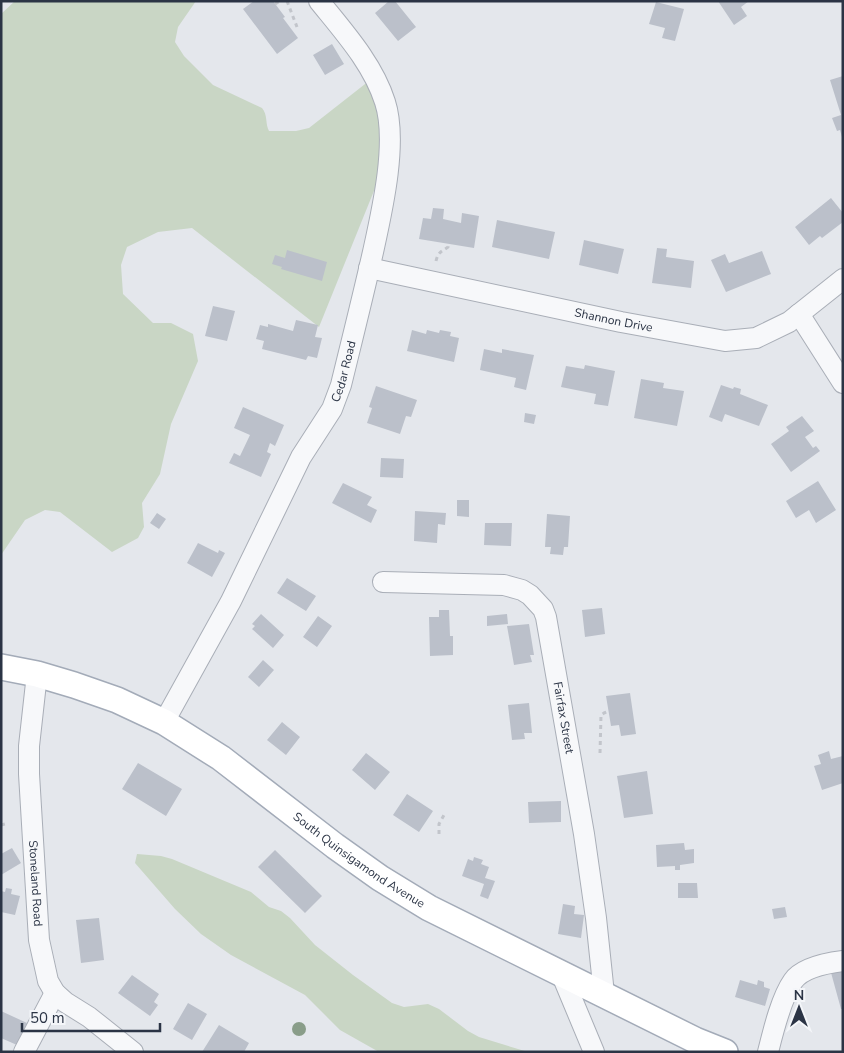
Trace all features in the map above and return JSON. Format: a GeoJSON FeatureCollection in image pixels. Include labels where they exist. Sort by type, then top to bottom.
{"type":"FeatureCollection","features":[{"type":"Feature","properties":{"kind":"main road","name":"South Quinsigamond Avenue"},"geometry":{"type":"LineString","coordinates":[[1,667],[37,674],[74,685],[116,700],[164,722],[221,758],[335,846],[416,900],[454,921],[695,1040],[725,1052]]}},
{"type":"Feature","properties":{"kind":"street","name":"Cedar Road"},"geometry":{"type":"LineString","coordinates":[[164,722],[231,601],[275,507],[301,458],[332,409],[341,385],[384,203],[388,172],[389,126],[386,104],[379,85],[358,50],[319,1]]}},
{"type":"Feature","properties":{"kind":"street","name":"Shannon Drive"},"geometry":{"type":"LineString","coordinates":[[369,268],[621,322],[725,341],[756,338],[789,322],[843,279]]}},
{"type":"Feature","properties":{"kind":"street"},"geometry":{"type":"LineString","coordinates":[[799,314],[843,384]]}},
{"type":"Feature","properties":{"kind":"street","name":"Fairfax Street"},"geometry":{"type":"LineString","coordinates":[[383,582],[504,585],[522,590],[543,609],[553,653],[580,808],[596,918],[604,994]]}},
{"type":"Feature","properties":{"kind":"street","name":"Stoneland Road"},"geometry":{"type":"LineString","coordinates":[[37,674],[30,732],[29,774],[39,940],[44,968],[54,993]]}},
{"type":"Feature","properties":{"kind":"street"},"geometry":{"type":"LineString","coordinates":[[768,1052],[778,1014],[793,981],[801,974],[812,969],[833,962],[843,961]]}},
{"type":"Feature","properties":{"kind":"street"},"geometry":{"type":"LineString","coordinates":[[561,973],[594,1052]]}},
{"type":"Feature","properties":{"kind":"street"},"geometry":{"type":"LineString","coordinates":[[24,1052],[54,993],[64,1002],[89,1017],[133,1052]]}},
{"type":"Feature","properties":{"kind":"path"},"geometry":{"type":"LineString","coordinates":[[275,4],[280,1]]}},
{"type":"Feature","properties":{"kind":"path"},"geometry":{"type":"LineString","coordinates":[[287,1],[296,27]]}},
{"type":"Feature","properties":{"kind":"path"},"geometry":{"type":"LineString","coordinates":[[436,261],[437,254],[440,250],[448,247],[448,244]]}},
{"type":"Feature","properties":{"kind":"path"},"geometry":{"type":"LineString","coordinates":[[600,753],[601,715],[608,711]]}},
{"type":"Feature","properties":{"kind":"path"},"geometry":{"type":"LineString","coordinates":[[439,834],[439,824],[444,815]]}},
{"type":"Feature","properties":{"kind":"green space"},"geometry":{"type":"Polygon","coordinates":[[[15,1],[196,1],[178,27],[175,42],[184,56],[213,85],[262,108],[269,131],[296,131],[309,128],[374,77],[384,166],[319,327],[192,228],[158,232],[127,247],[121,265],[123,294],[153,323],[171,323],[193,334],[198,361],[171,424],[160,474],[142,503],[144,527],[138,538],[112,552],[60,512],[45,510],[25,520],[1,555],[1,14],[15,1]]]}},
{"type":"Feature","properties":{"kind":"green space"},"geometry":{"type":"Polygon","coordinates":[[[137,854],[172,859],[251,892],[269,907],[281,911],[290,918],[315,945],[392,1003],[404,1007],[428,1004],[439,1009],[479,1037],[528,1052],[379,1052],[340,1030],[305,995],[231,955],[201,934],[175,909],[135,863],[137,854]]]}},
{"type":"Feature","properties":{"kind":"building"},"geometry":{"type":"Polygon","coordinates":[[[254,1],[273,1],[298,38],[277,54],[243,9],[254,1]]]}},
{"type":"Feature","properties":{"kind":"building"},"geometry":{"type":"Polygon","coordinates":[[[389,1],[395,1],[416,27],[398,41],[375,13],[389,1]]]}},
{"type":"Feature","properties":{"kind":"building"},"geometry":{"type":"Polygon","coordinates":[[[718,1],[749,1],[741,7],[747,16],[734,25],[718,1]]]}},
{"type":"Feature","properties":{"kind":"building"},"geometry":{"type":"Polygon","coordinates":[[[656,2],[684,9],[675,41],[662,38],[665,28],[649,24],[656,2]]]}},
{"type":"Feature","properties":{"kind":"building"},"geometry":{"type":"Polygon","coordinates":[[[332,44],[344,64],[325,75],[313,55],[332,44]]]}},
{"type":"Feature","properties":{"kind":"building"},"geometry":{"type":"Polygon","coordinates":[[[843,76],[842,137],[840,130],[837,131],[832,118],[841,115],[830,80],[843,76]]]}},
{"type":"Feature","properties":{"kind":"building"},"geometry":{"type":"Polygon","coordinates":[[[831,198],[843,213],[843,222],[809,245],[795,227],[831,198]]]}},
{"type":"Feature","properties":{"kind":"building"},"geometry":{"type":"Polygon","coordinates":[[[433,208],[444,209],[443,219],[461,223],[462,213],[479,216],[474,248],[419,239],[423,218],[431,219],[433,208]]]}},
{"type":"Feature","properties":{"kind":"building"},"geometry":{"type":"Polygon","coordinates":[[[497,220],[555,232],[549,259],[492,247],[497,220]]]}},
{"type":"Feature","properties":{"kind":"building"},"geometry":{"type":"Polygon","coordinates":[[[584,240],[624,249],[618,274],[579,265],[584,240]]]}},
{"type":"Feature","properties":{"kind":"building"},"geometry":{"type":"Polygon","coordinates":[[[657,248],[667,249],[666,257],[694,261],[691,288],[652,283],[657,248]]]}},
{"type":"Feature","properties":{"kind":"building"},"geometry":{"type":"Polygon","coordinates":[[[287,250],[327,262],[322,281],[281,269],[282,267],[272,264],[275,255],[285,258],[287,250]]]}},
{"type":"Feature","properties":{"kind":"building"},"geometry":{"type":"Polygon","coordinates":[[[762,251],[771,274],[726,292],[711,260],[725,254],[729,263],[762,251]]]}},
{"type":"Feature","properties":{"kind":"building"},"geometry":{"type":"Polygon","coordinates":[[[213,306],[235,311],[227,341],[205,336],[213,306]]]}},
{"type":"Feature","properties":{"kind":"building"},"geometry":{"type":"Polygon","coordinates":[[[296,320],[318,325],[315,337],[322,338],[317,358],[308,356],[306,360],[262,349],[264,341],[256,339],[260,325],[268,327],[268,324],[293,331],[296,320]]]}},
{"type":"Feature","properties":{"kind":"building"},"geometry":{"type":"Polygon","coordinates":[[[412,330],[426,334],[427,330],[439,333],[440,330],[451,332],[450,336],[459,338],[454,362],[407,351],[412,330]]]}},
{"type":"Feature","properties":{"kind":"building"},"geometry":{"type":"Polygon","coordinates":[[[484,349],[502,353],[502,349],[534,355],[526,390],[514,387],[516,378],[480,370],[484,349]]]}},
{"type":"Feature","properties":{"kind":"building"},"geometry":{"type":"Polygon","coordinates":[[[585,365],[615,371],[608,406],[594,404],[596,394],[561,387],[566,366],[584,369],[585,365]]]}},
{"type":"Feature","properties":{"kind":"building"},"geometry":{"type":"Polygon","coordinates":[[[641,379],[664,383],[663,388],[684,391],[677,426],[634,418],[641,379]]]}},
{"type":"Feature","properties":{"kind":"building"},"geometry":{"type":"Polygon","coordinates":[[[721,385],[733,389],[734,387],[741,389],[740,394],[768,405],[759,426],[725,414],[722,422],[709,417],[721,385]]]}},
{"type":"Feature","properties":{"kind":"building"},"geometry":{"type":"Polygon","coordinates":[[[376,386],[417,400],[411,417],[406,416],[400,434],[367,423],[372,408],[369,407],[376,386]]]}},
{"type":"Feature","properties":{"kind":"building"},"geometry":{"type":"Polygon","coordinates":[[[243,407],[284,425],[275,446],[270,443],[267,452],[271,454],[261,477],[229,463],[234,453],[240,456],[250,435],[234,428],[243,407]]]}},
{"type":"Feature","properties":{"kind":"building"},"geometry":{"type":"Polygon","coordinates":[[[525,413],[536,415],[534,424],[524,422],[525,413]]]}},
{"type":"Feature","properties":{"kind":"building"},"geometry":{"type":"Polygon","coordinates":[[[802,416],[814,431],[805,437],[813,448],[816,446],[820,451],[791,472],[771,444],[789,431],[786,427],[802,416]]]}},
{"type":"Feature","properties":{"kind":"building"},"geometry":{"type":"Polygon","coordinates":[[[381,458],[404,459],[403,478],[380,477],[381,458]]]}},
{"type":"Feature","properties":{"kind":"building"},"geometry":{"type":"Polygon","coordinates":[[[818,481],[836,510],[816,523],[809,510],[796,518],[786,501],[818,481]]]}},
{"type":"Feature","properties":{"kind":"building"},"geometry":{"type":"Polygon","coordinates":[[[343,483],[372,497],[367,505],[377,510],[371,523],[332,503],[343,483]]]}},
{"type":"Feature","properties":{"kind":"building"},"geometry":{"type":"Polygon","coordinates":[[[457,500],[469,500],[469,517],[457,516],[457,500]]]}},
{"type":"Feature","properties":{"kind":"building"},"geometry":{"type":"Polygon","coordinates":[[[415,511],[446,513],[445,525],[438,524],[437,543],[414,541],[415,511]]]}},
{"type":"Feature","properties":{"kind":"building"},"geometry":{"type":"Polygon","coordinates":[[[157,513],[166,519],[159,529],[150,523],[157,513]]]}},
{"type":"Feature","properties":{"kind":"building"},"geometry":{"type":"Polygon","coordinates":[[[547,514],[570,516],[568,547],[564,547],[563,555],[550,554],[551,547],[545,547],[547,514]]]}},
{"type":"Feature","properties":{"kind":"building"},"geometry":{"type":"Polygon","coordinates":[[[485,523],[512,523],[511,546],[484,545],[485,523]]]}},
{"type":"Feature","properties":{"kind":"building"},"geometry":{"type":"Polygon","coordinates":[[[198,543],[218,553],[219,550],[225,553],[212,577],[187,563],[198,543]]]}},
{"type":"Feature","properties":{"kind":"building"},"geometry":{"type":"Polygon","coordinates":[[[287,578],[316,596],[306,611],[277,593],[287,578]]]}},
{"type":"Feature","properties":{"kind":"building"},"geometry":{"type":"Polygon","coordinates":[[[602,608],[605,634],[585,637],[582,610],[602,608]]]}},
{"type":"Feature","properties":{"kind":"building"},"geometry":{"type":"Polygon","coordinates":[[[439,610],[449,610],[450,636],[453,636],[453,655],[430,656],[429,617],[439,617],[439,610]]]}},
{"type":"Feature","properties":{"kind":"building"},"geometry":{"type":"Polygon","coordinates":[[[261,614],[284,635],[273,648],[252,629],[255,626],[252,624],[261,614]]]}},
{"type":"Feature","properties":{"kind":"building"},"geometry":{"type":"Polygon","coordinates":[[[507,614],[508,624],[487,626],[487,616],[507,614]]]}},
{"type":"Feature","properties":{"kind":"building"},"geometry":{"type":"Polygon","coordinates":[[[318,616],[332,626],[317,647],[303,637],[318,616]]]}},
{"type":"Feature","properties":{"kind":"building"},"geometry":{"type":"Polygon","coordinates":[[[529,624],[534,655],[530,655],[532,662],[514,665],[507,626],[529,624]]]}},
{"type":"Feature","properties":{"kind":"building"},"geometry":{"type":"Polygon","coordinates":[[[263,660],[274,670],[259,687],[248,677],[263,660]]]}},
{"type":"Feature","properties":{"kind":"building"},"geometry":{"type":"Polygon","coordinates":[[[630,693],[636,734],[621,736],[619,725],[611,726],[606,696],[630,693]]]}},
{"type":"Feature","properties":{"kind":"building"},"geometry":{"type":"Polygon","coordinates":[[[529,703],[532,733],[524,733],[525,739],[512,740],[508,705],[529,703]]]}},
{"type":"Feature","properties":{"kind":"building"},"geometry":{"type":"Polygon","coordinates":[[[282,722],[300,737],[286,755],[267,740],[282,722]]]}},
{"type":"Feature","properties":{"kind":"building"},"geometry":{"type":"Polygon","coordinates":[[[829,751],[831,759],[843,756],[843,783],[822,790],[814,766],[821,764],[818,755],[829,751]]]}},
{"type":"Feature","properties":{"kind":"building"},"geometry":{"type":"Polygon","coordinates":[[[366,753],[390,772],[375,790],[352,770],[366,753]]]}},
{"type":"Feature","properties":{"kind":"building"},"geometry":{"type":"Polygon","coordinates":[[[138,763],[182,789],[166,816],[122,789],[138,763]]]}},
{"type":"Feature","properties":{"kind":"building"},"geometry":{"type":"Polygon","coordinates":[[[647,771],[653,814],[624,818],[617,776],[647,771]]]}},
{"type":"Feature","properties":{"kind":"building"},"geometry":{"type":"Polygon","coordinates":[[[407,794],[433,811],[419,832],[393,815],[407,794]]]}},
{"type":"Feature","properties":{"kind":"building"},"geometry":{"type":"Polygon","coordinates":[[[561,801],[561,822],[529,823],[528,802],[561,801]]]}},
{"type":"Feature","properties":{"kind":"building"},"geometry":{"type":"Polygon","coordinates":[[[684,843],[685,850],[694,849],[694,863],[680,865],[680,870],[675,870],[675,866],[657,867],[656,845],[684,843]]]}},
{"type":"Feature","properties":{"kind":"building"},"geometry":{"type":"Polygon","coordinates":[[[12,848],[21,863],[1,875],[1,854],[12,848]]]}},
{"type":"Feature","properties":{"kind":"building"},"geometry":{"type":"Polygon","coordinates":[[[275,850],[322,896],[305,913],[258,867],[275,850]]]}},
{"type":"Feature","properties":{"kind":"building"},"geometry":{"type":"Polygon","coordinates":[[[474,857],[483,860],[481,864],[489,867],[485,878],[495,881],[488,899],[480,896],[484,884],[462,876],[468,859],[473,861],[474,857]]]}},
{"type":"Feature","properties":{"kind":"building"},"geometry":{"type":"Polygon","coordinates":[[[678,883],[697,883],[698,898],[678,898],[678,883]]]}},
{"type":"Feature","properties":{"kind":"building"},"geometry":{"type":"Polygon","coordinates":[[[6,888],[12,889],[11,894],[20,896],[15,915],[1,912],[1,891],[5,892],[6,888]]]}},
{"type":"Feature","properties":{"kind":"building"},"geometry":{"type":"Polygon","coordinates":[[[563,904],[575,906],[574,914],[584,915],[581,938],[558,934],[563,904]]]}},
{"type":"Feature","properties":{"kind":"building"},"geometry":{"type":"Polygon","coordinates":[[[785,907],[787,917],[774,919],[772,909],[785,907]]]}},
{"type":"Feature","properties":{"kind":"building"},"geometry":{"type":"Polygon","coordinates":[[[99,918],[104,960],[81,963],[76,920],[99,918]]]}},
{"type":"Feature","properties":{"kind":"building"},"geometry":{"type":"Polygon","coordinates":[[[830,969],[843,970],[843,1009],[841,1009],[830,969]]]}},
{"type":"Feature","properties":{"kind":"building"},"geometry":{"type":"Polygon","coordinates":[[[132,975],[159,994],[154,1002],[158,1005],[150,1016],[118,993],[132,975]]]}},
{"type":"Feature","properties":{"kind":"building"},"geometry":{"type":"Polygon","coordinates":[[[740,980],[757,985],[758,980],[764,982],[764,987],[770,989],[765,1006],[735,997],[740,980]]]}},
{"type":"Feature","properties":{"kind":"building"},"geometry":{"type":"Polygon","coordinates":[[[188,1003],[207,1014],[192,1040],[173,1029],[188,1003]]]}},
{"type":"Feature","properties":{"kind":"building"},"geometry":{"type":"Polygon","coordinates":[[[1,1011],[27,1023],[17,1045],[1,1038],[1,1011]]]}},
{"type":"Feature","properties":{"kind":"building"},"geometry":{"type":"Polygon","coordinates":[[[219,1025],[249,1043],[244,1052],[202,1052],[219,1025]]]}}]}
